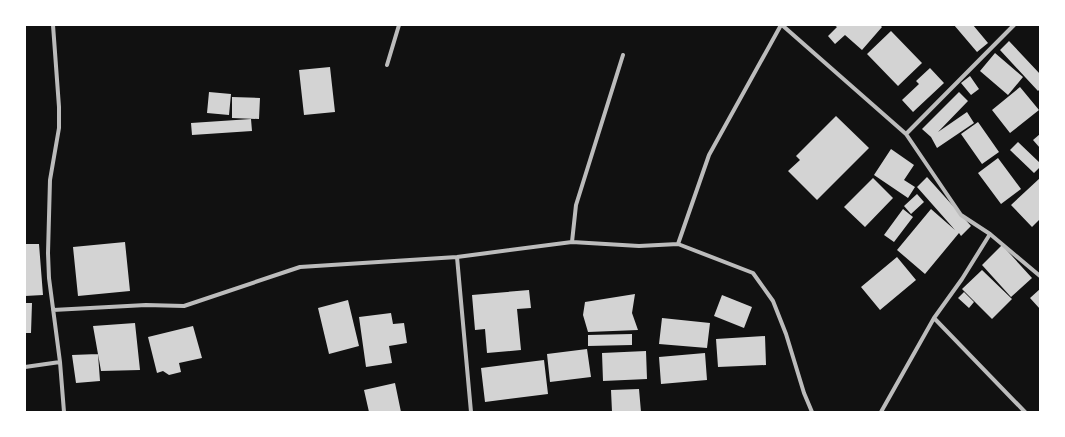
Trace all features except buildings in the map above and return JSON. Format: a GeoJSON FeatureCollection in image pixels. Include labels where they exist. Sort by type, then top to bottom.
{"type":"FeatureCollection","features":[{"type":"Feature","properties":{"kind":"street"},"geometry":{"type":"LineString","coordinates":[[53,25],[59,107],[59,128],[50,180],[48,253],[49,278],[60,362],[64,412]]}},
{"type":"Feature","properties":{"kind":"street"},"geometry":{"type":"LineString","coordinates":[[387,65],[399,25]]}},
{"type":"Feature","properties":{"kind":"street"},"geometry":{"type":"LineString","coordinates":[[678,244],[709,155],[782,25],[906,134],[961,215],[990,234],[1040,276]]}},
{"type":"Feature","properties":{"kind":"street"},"geometry":{"type":"LineString","coordinates":[[906,134],[1014,25]]}},
{"type":"Feature","properties":{"kind":"street"},"geometry":{"type":"LineString","coordinates":[[572,242],[576,205],[623,56]]}},
{"type":"Feature","properties":{"kind":"street"},"geometry":{"type":"LineString","coordinates":[[881,412],[934,318],[962,279],[990,234]]}},
{"type":"Feature","properties":{"kind":"street"},"geometry":{"type":"LineString","coordinates":[[53,310],[146,305],[184,306],[300,267],[457,257],[572,242],[639,246],[678,244],[752,273],[773,301],[786,334],[804,393],[812,412]]}},
{"type":"Feature","properties":{"kind":"street"},"geometry":{"type":"LineString","coordinates":[[457,257],[471,412]]}},
{"type":"Feature","properties":{"kind":"street"},"geometry":{"type":"LineString","coordinates":[[934,318],[1025,412]]}},
{"type":"Feature","properties":{"kind":"street"},"geometry":{"type":"LineString","coordinates":[[25,366],[60,362]]}}]}
